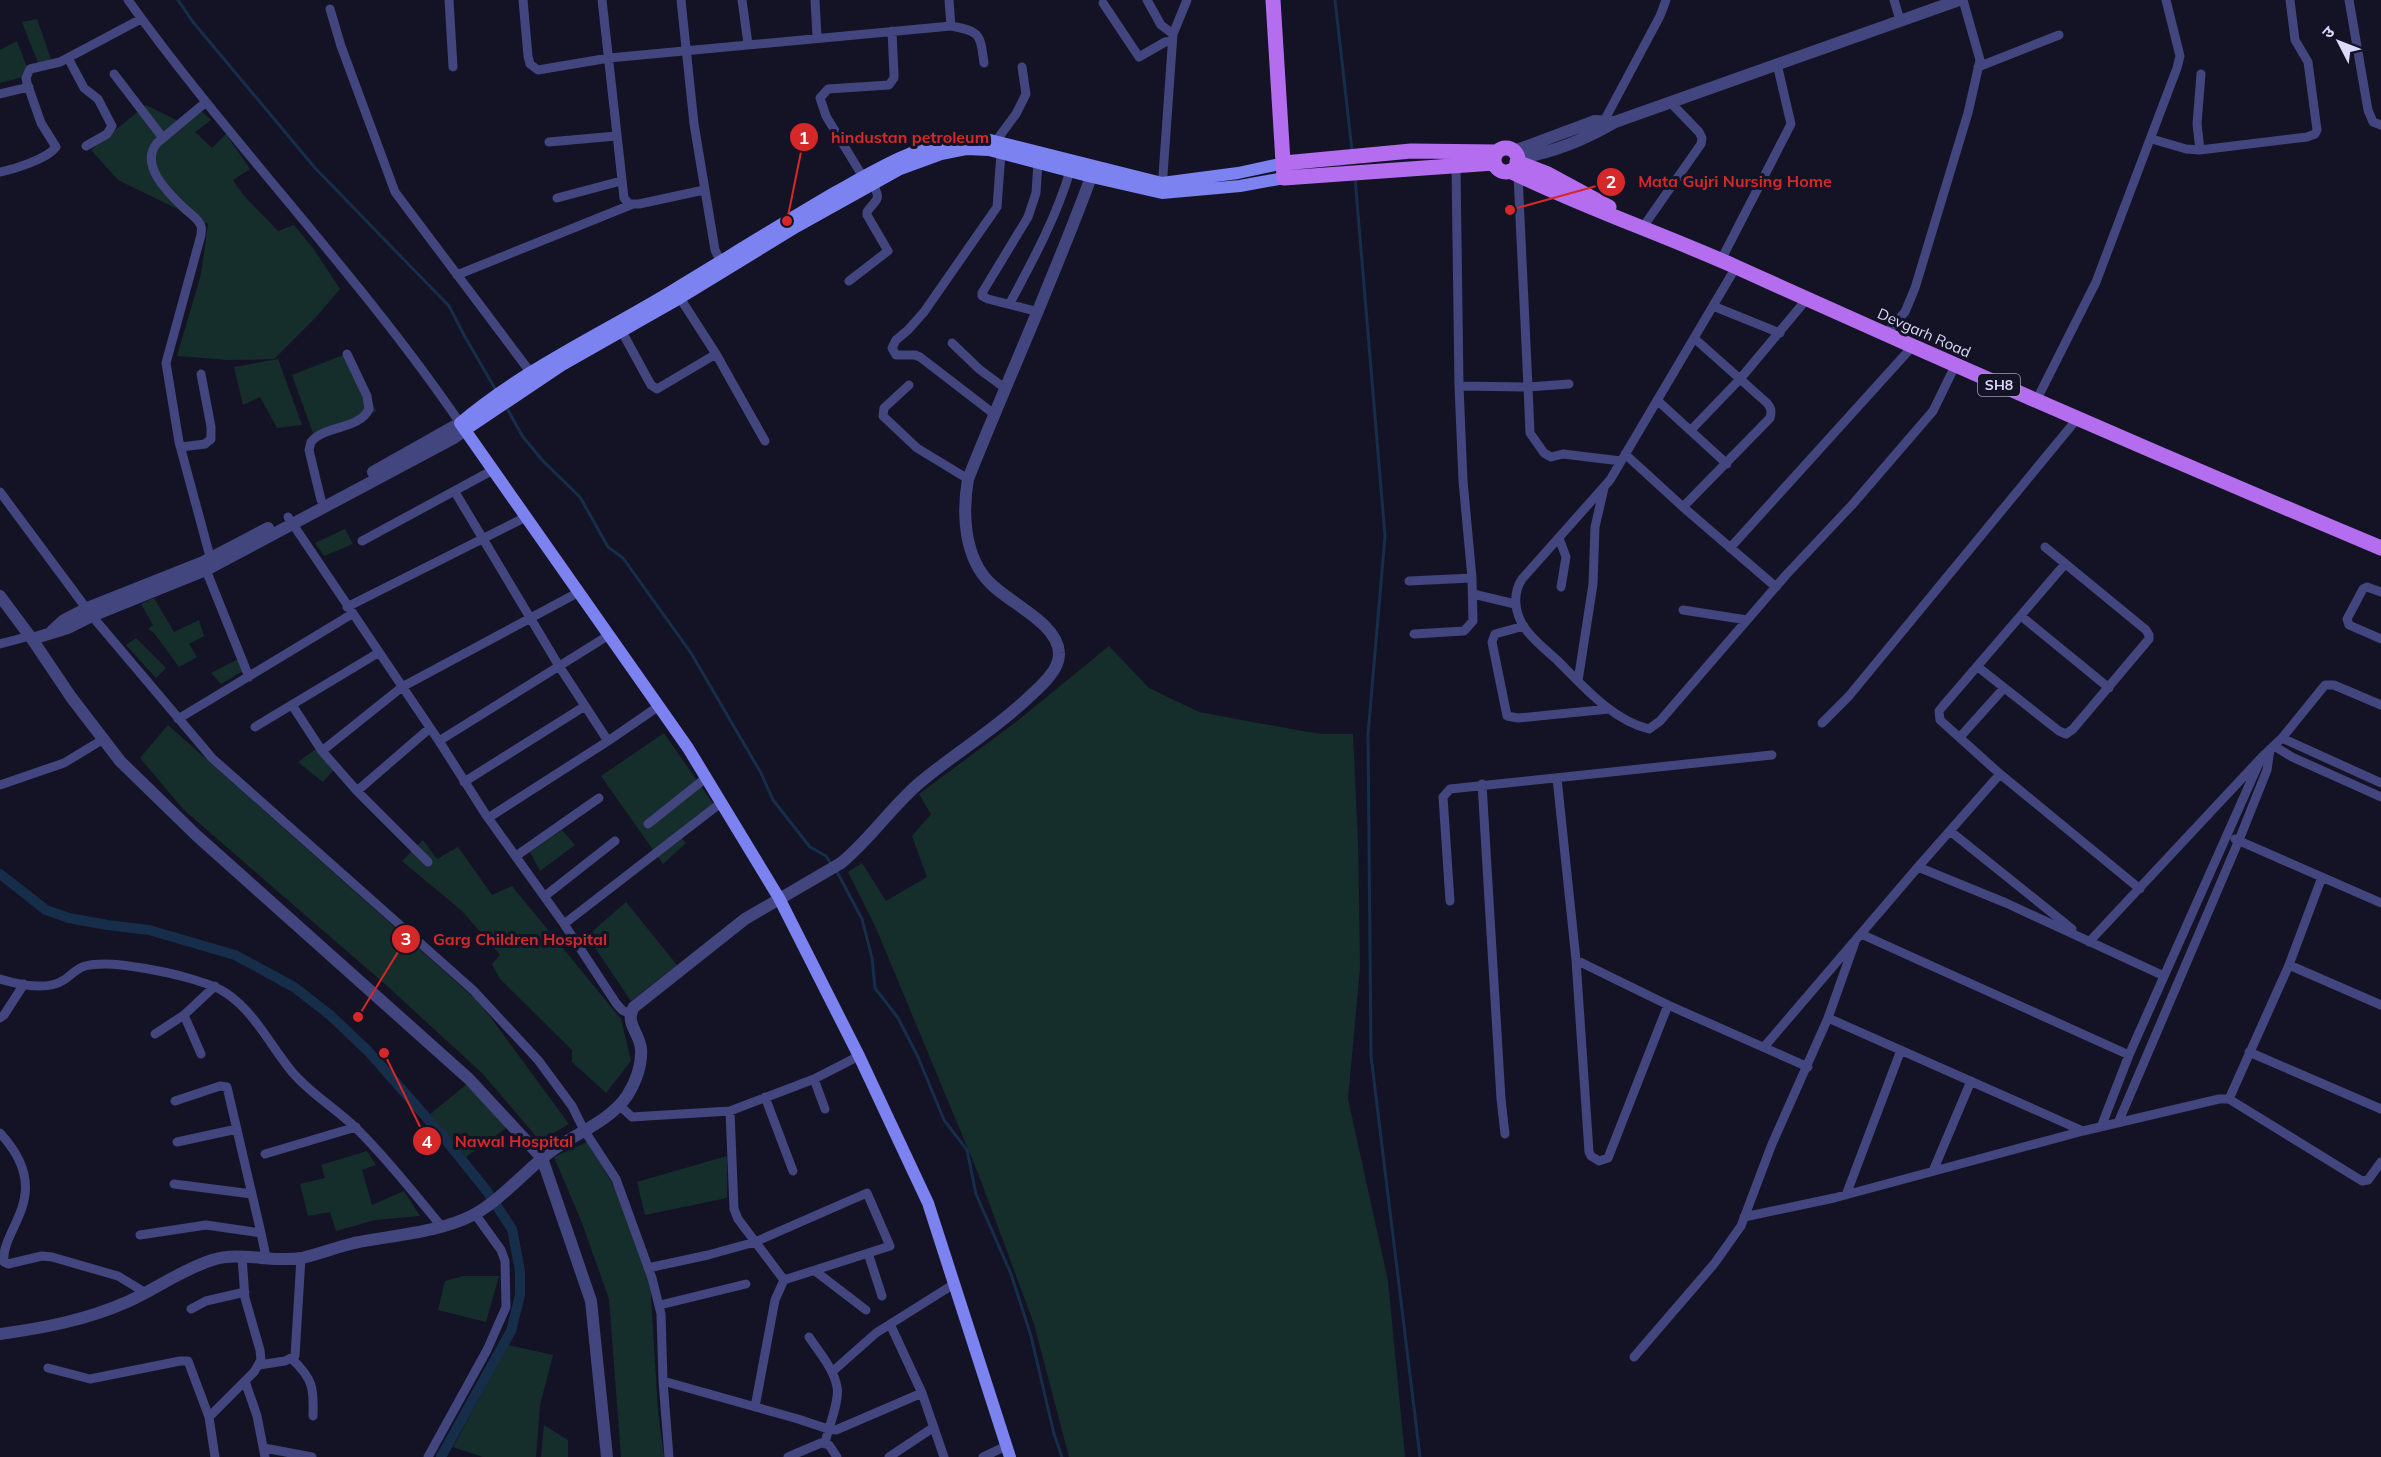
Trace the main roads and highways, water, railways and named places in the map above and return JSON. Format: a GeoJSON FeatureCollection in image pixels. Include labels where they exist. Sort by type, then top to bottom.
{"type":"FeatureCollection","features":[{"type":"Feature","properties":{"kind":"main road"},"geometry":{"type":"LineString","coordinates":[[1273,0],[1284,171]]}},
{"type":"Feature","properties":{"kind":"main road"},"geometry":{"type":"LineString","coordinates":[[513,390],[531,373],[722,266],[917,151],[938,144],[966,139],[1093,173],[1162,188],[1238,173],[1305,169],[1382,170],[1456,166],[1495,157]]}},
{"type":"Feature","properties":{"kind":"main road"},"geometry":{"type":"LineString","coordinates":[[998,147],[1070,171],[1093,173]]}},
{"type":"Feature","properties":{"kind":"main road","name":"SH8"},"geometry":{"type":"LineString","coordinates":[[1508,148],[1515,164],[1502,171],[1495,157],[1508,148]]}},
{"type":"Feature","properties":{"kind":"main road"},"geometry":{"type":"LineString","coordinates":[[1305,169],[1381,153],[1468,150],[1495,157]]}},
{"type":"Feature","properties":{"kind":"main road","name":"Devgarh Road"},"geometry":{"type":"LineString","coordinates":[[1515,164],[1581,203],[1720,260],[1955,366],[2381,549]]}},
{"type":"Feature","properties":{"kind":"main road"},"geometry":{"type":"LineString","coordinates":[[722,266],[680,298],[513,390],[462,427],[707,777],[779,898],[859,1056],[928,1203],[1008,1451]]}},
{"type":"Feature","properties":{"kind":"waterway"},"geometry":{"type":"LineString","coordinates":[[178,0],[193,22],[316,169],[449,306],[497,392]]}},
{"type":"Feature","properties":{"kind":"waterway"},"geometry":{"type":"LineString","coordinates":[[1335,0],[1352,150]]}},
{"type":"Feature","properties":{"kind":"waterway"},"geometry":{"type":"LineString","coordinates":[[1355,178],[1385,536],[1368,734],[1371,1056],[1420,1457]]}},
{"type":"Feature","properties":{"kind":"waterway"},"geometry":{"type":"LineString","coordinates":[[505,405],[523,437],[543,461],[580,497],[608,547],[623,558],[691,653],[761,773],[773,800],[810,847],[826,856],[832,865]]}},
{"type":"Feature","properties":{"kind":"waterway"},"geometry":{"type":"LineString","coordinates":[[836,870],[862,919],[872,958],[875,988],[898,1018],[918,1057],[944,1120],[967,1150],[976,1194],[1011,1274],[1031,1336],[1054,1434],[1062,1457]]}},
{"type":"Feature","properties":{"kind":"waterway"},"geometry":{"type":"LineString","coordinates":[[0,874],[46,910],[69,918],[149,930],[235,955],[294,987],[330,1015],[368,1051],[441,1134],[486,1190],[512,1229],[520,1271],[520,1295],[511,1331],[441,1457]]}},
{"type":"Feature","properties":{"kind":"place","name":"Mata Gujri Nursing Home"},"geometry":{"type":"Point","coordinates":[1510,210]}},
{"type":"Feature","properties":{"kind":"place","name":"hindustan petroleum"},"geometry":{"type":"Point","coordinates":[787,221]}},
{"type":"Feature","properties":{"kind":"place","name":"Garg Children Hospital"},"geometry":{"type":"Point","coordinates":[358,1017]}},
{"type":"Feature","properties":{"kind":"place","name":"Nawal Hospital"},"geometry":{"type":"Point","coordinates":[384,1053]}}]}
